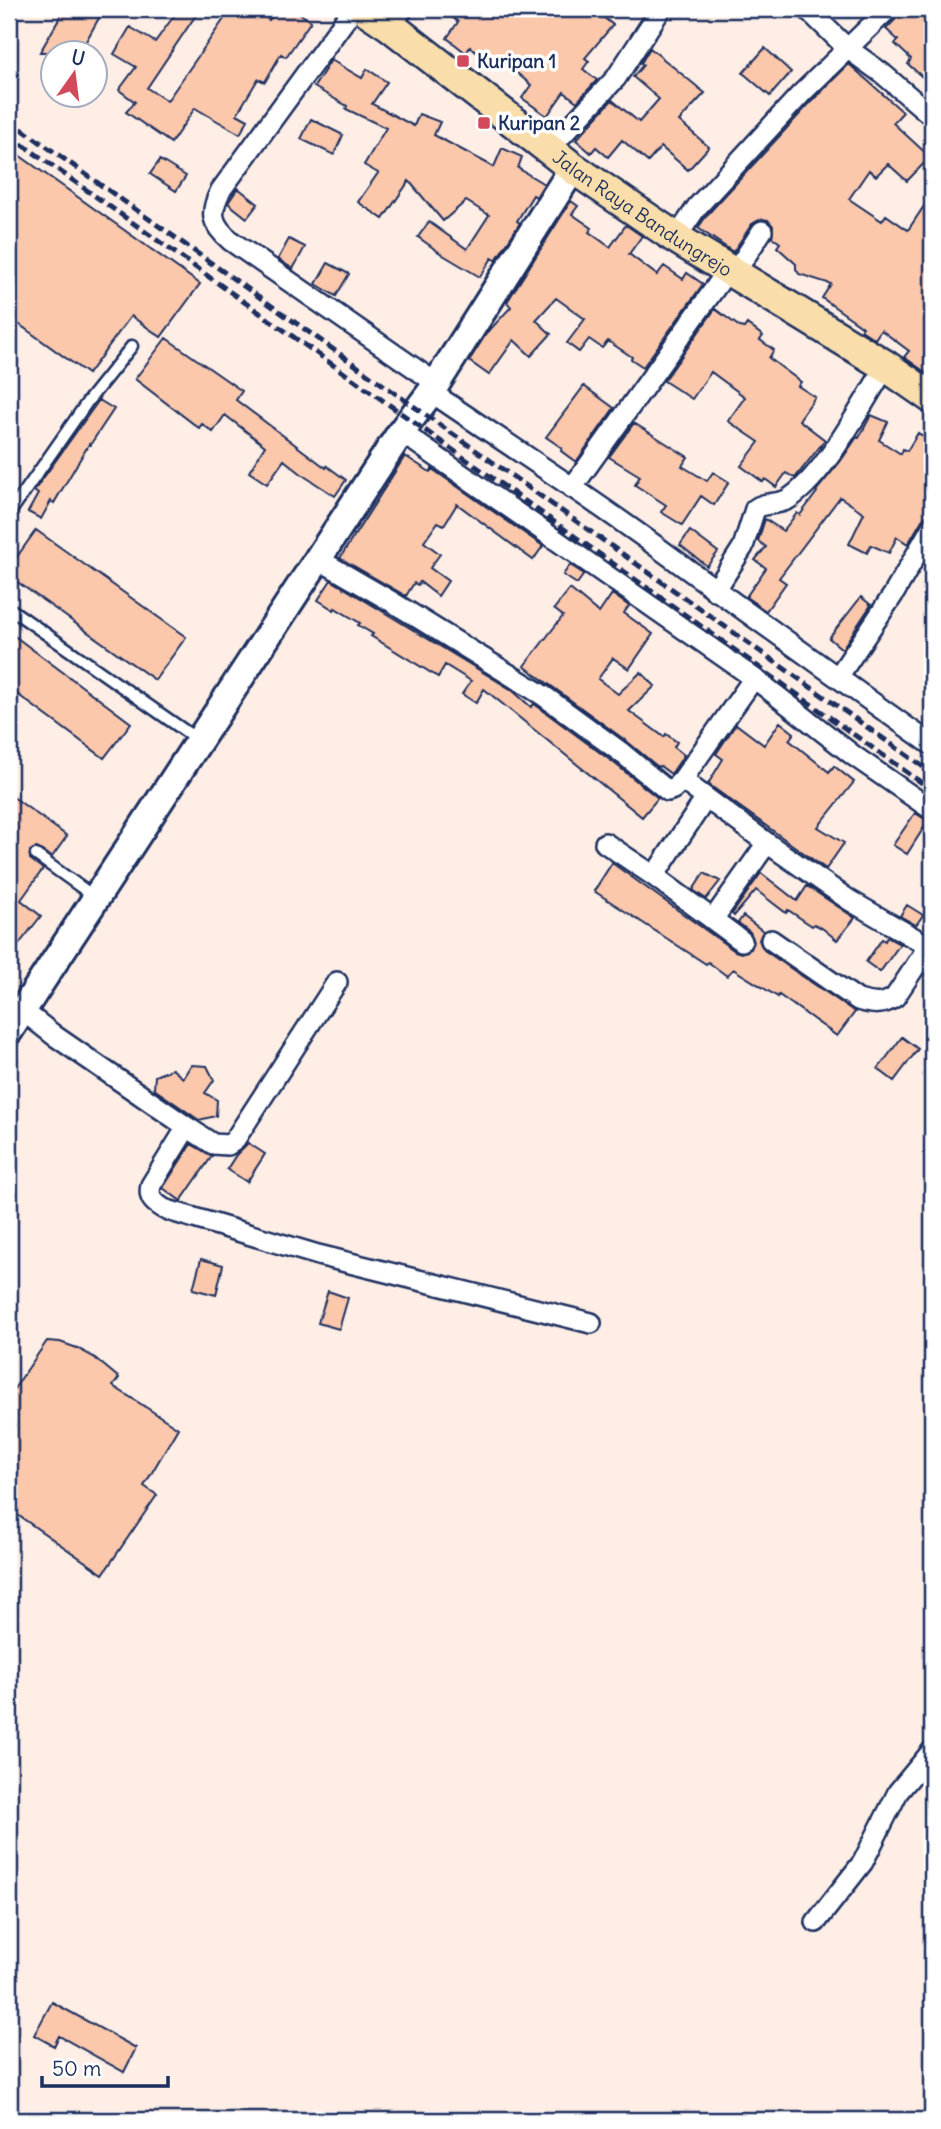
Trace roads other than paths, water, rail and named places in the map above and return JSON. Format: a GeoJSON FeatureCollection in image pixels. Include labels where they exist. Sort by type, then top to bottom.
{"type":"FeatureCollection","features":[{"type":"Feature","properties":{"kind":"main road","name":"Jalan Raya Bandungrejo"},"geometry":{"type":"LineString","coordinates":[[386,14],[573,168],[731,272],[886,366],[932,398]]}},
{"type":"Feature","properties":{"kind":"main road"},"geometry":{"type":"LineString","coordinates":[[15,1020],[433,387],[573,168]]}},
{"type":"Feature","properties":{"kind":"street"},"geometry":{"type":"LineString","coordinates":[[354,9],[221,190],[214,203],[213,218],[218,230],[572,488],[932,745]]}},
{"type":"Feature","properties":{"kind":"street"},"geometry":{"type":"LineString","coordinates":[[549,149],[616,78],[661,9]]}},
{"type":"Feature","properties":{"kind":"street"},"geometry":{"type":"LineString","coordinates":[[807,9],[847,48],[883,74],[932,116]]}},
{"type":"Feature","properties":{"kind":"street"},"geometry":{"type":"LineString","coordinates":[[677,237],[707,196],[801,94],[888,9]]}},
{"type":"Feature","properties":{"kind":"street"},"geometry":{"type":"LineString","coordinates":[[572,488],[762,231]]}},
{"type":"Feature","properties":{"kind":"street"},"geometry":{"type":"LineString","coordinates":[[715,590],[743,547],[755,509],[760,505],[789,499],[809,483],[886,366]]}},
{"type":"Feature","properties":{"kind":"street"},"geometry":{"type":"LineString","coordinates":[[401,432],[754,678],[854,756],[932,810]]}},
{"type":"Feature","properties":{"kind":"street"},"geometry":{"type":"LineString","coordinates":[[838,677],[900,584],[932,527]]}},
{"type":"Feature","properties":{"kind":"street"},"geometry":{"type":"LineString","coordinates":[[318,559],[544,695],[622,753],[665,790],[671,790],[682,780],[754,678]]}},
{"type":"Feature","properties":{"kind":"street"},"geometry":{"type":"LineString","coordinates":[[682,780],[849,900],[930,943],[895,996],[888,1002],[873,1004],[858,1000],[771,940]]}},
{"type":"Feature","properties":{"kind":"street"},"geometry":{"type":"LineString","coordinates":[[654,876],[706,798]]}},
{"type":"Feature","properties":{"kind":"street"},"geometry":{"type":"LineString","coordinates":[[605,843],[714,918],[742,941]]}},
{"type":"Feature","properties":{"kind":"street"},"geometry":{"type":"LineString","coordinates":[[714,918],[768,843]]}},
{"type":"Feature","properties":{"kind":"street"},"geometry":{"type":"LineString","coordinates":[[15,1020],[55,1036],[187,1128],[213,1143],[228,1145],[234,1142],[337,982]]}},
{"type":"Feature","properties":{"kind":"street"},"geometry":{"type":"LineString","coordinates":[[187,1128],[150,1185],[149,1194],[153,1202],[164,1209],[318,1255],[591,1324]]}},
{"type":"Feature","properties":{"kind":"street"},"geometry":{"type":"LineString","coordinates":[[816,1922],[863,1863],[898,1792],[932,1751]]}},
{"type":"Feature","properties":{"kind":"lane"},"geometry":{"type":"LineString","coordinates":[[9,514],[88,401],[132,346]]}},
{"type":"Feature","properties":{"kind":"lane"},"geometry":{"type":"LineString","coordinates":[[9,608],[199,740]]}},
{"type":"Feature","properties":{"kind":"lane"},"geometry":{"type":"LineString","coordinates":[[36,855],[96,898]]}},
{"type":"Feature","properties":{"kind":"railway"},"geometry":{"type":"LineString","coordinates":[[9,120],[932,773]]}},
{"type":"Feature","properties":{"kind":"railway"},"geometry":{"type":"LineString","coordinates":[[9,135],[932,790]]}},
{"type":"Feature","properties":{"kind":"place","name":"Kuripan 1"},"geometry":{"type":"Point","coordinates":[463,61]}},
{"type":"Feature","properties":{"kind":"place","name":"Kuripan 2"},"geometry":{"type":"Point","coordinates":[484,123]}}]}
